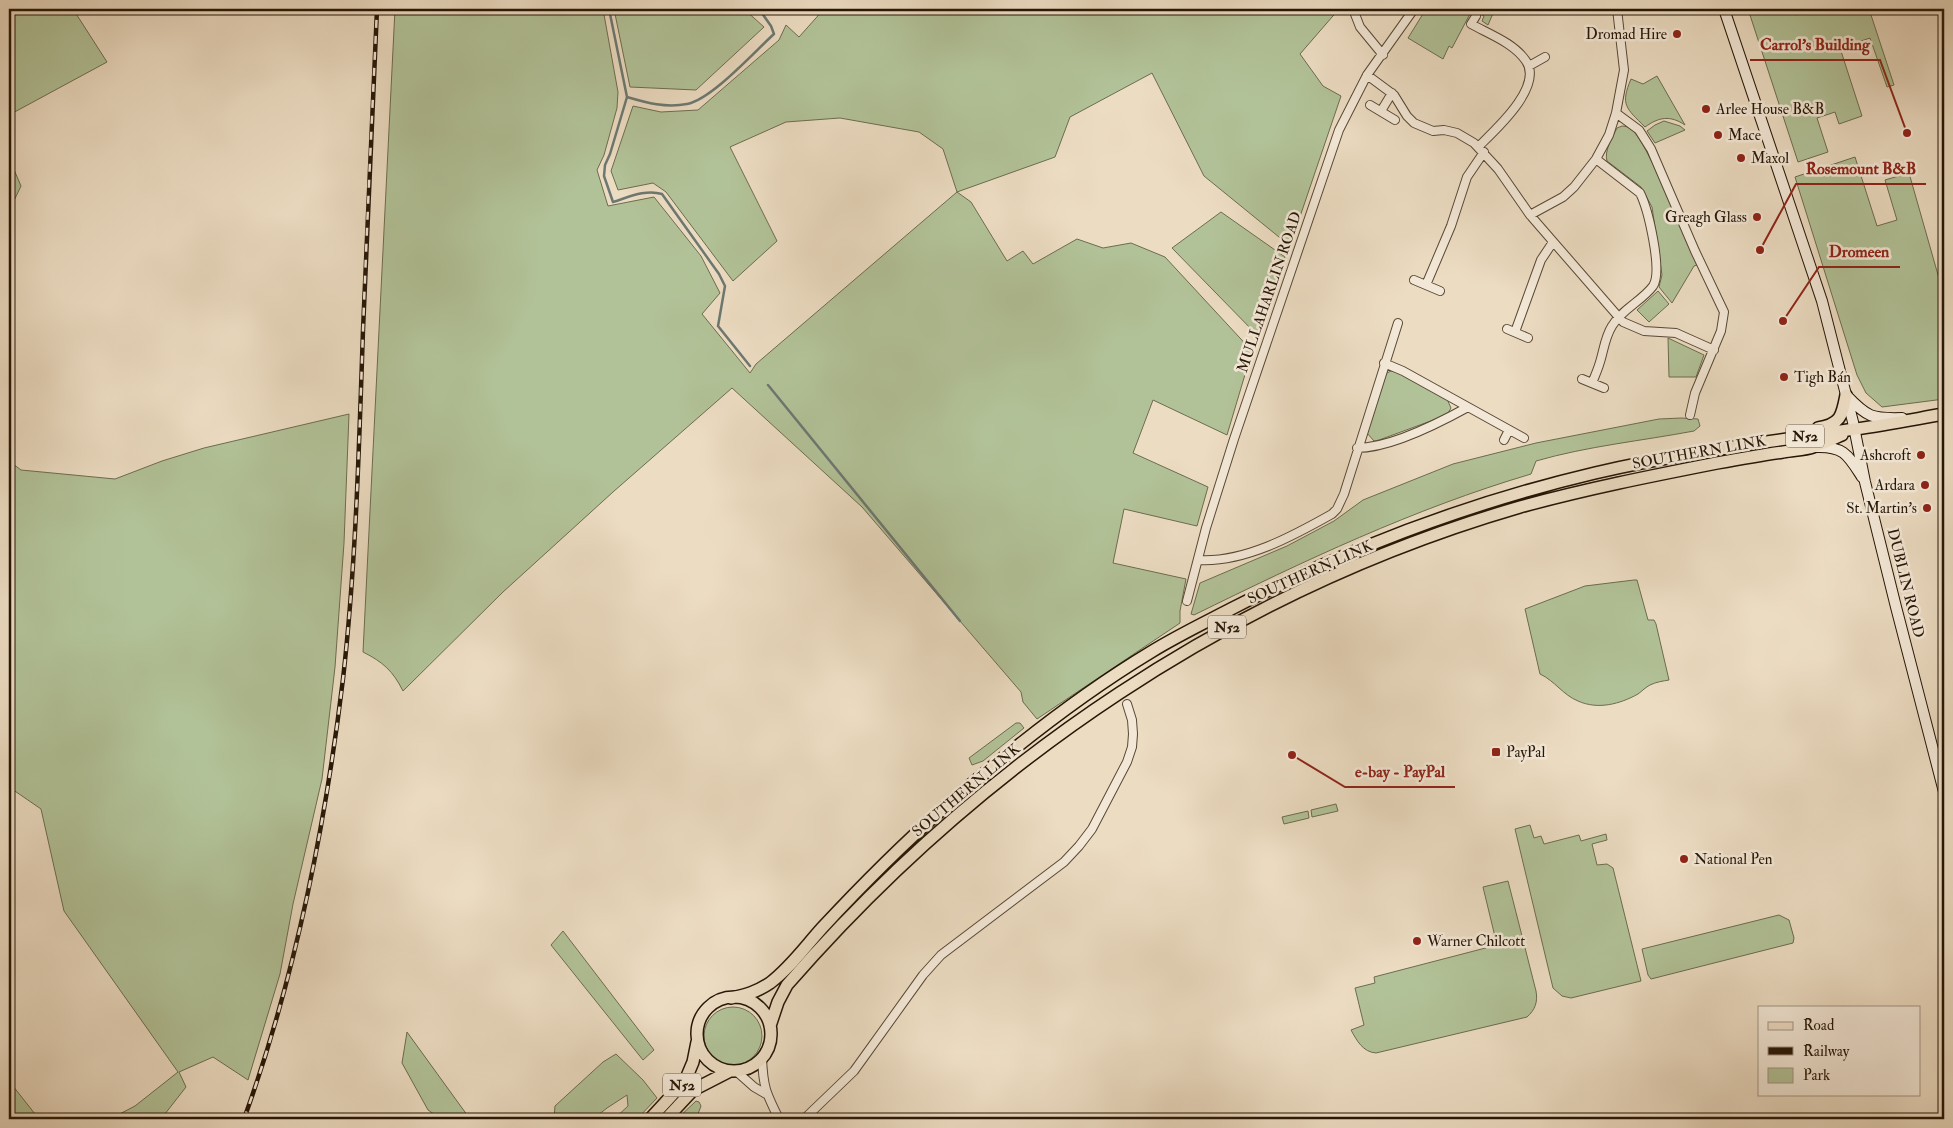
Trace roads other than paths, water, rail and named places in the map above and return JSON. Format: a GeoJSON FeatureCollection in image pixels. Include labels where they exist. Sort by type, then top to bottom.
{"type":"FeatureCollection","features":[{"type":"Feature","properties":{"kind":"main road","name":"DUBLIN ROAD"},"geometry":{"type":"LineString","coordinates":[[1724,9],[1822,301],[1855,429],[1865,482],[1896,608],[1944,792]]}},
{"type":"Feature","properties":{"kind":"main road"},"geometry":{"type":"LineString","coordinates":[[1846,395],[1867,415],[1879,418],[1918,418]]}},
{"type":"Feature","properties":{"kind":"main road"},"geometry":{"type":"LineString","coordinates":[[1755,442],[1775,435],[1826,427],[1832,424],[1842,415],[1846,395]]}},
{"type":"Feature","properties":{"kind":"main road","name":"N52"},"geometry":{"type":"LineString","coordinates":[[1755,442],[1855,429],[1944,414]]}},
{"type":"Feature","properties":{"kind":"main road","name":"SOUTHERN LINK"},"geometry":{"type":"LineString","coordinates":[[770,1026],[778,1002],[788,985],[874,892],[923,845],[999,780],[1048,741],[1108,699],[1185,651],[1259,610],[1368,560],[1484,518],[1597,486],[1812,447],[1855,429]]}},
{"type":"Feature","properties":{"kind":"main road","name":"SOUTHERN LINK"},"geometry":{"type":"LineString","coordinates":[[731,998],[752,994],[770,983],[890,858],[944,808],[1034,733],[1152,651],[1255,597],[1358,549],[1464,509],[1598,472],[1755,442]]}},
{"type":"Feature","properties":{"kind":"main road"},"geometry":{"type":"LineString","coordinates":[[1812,447],[1832,446],[1844,451],[1865,482]]}},
{"type":"Feature","properties":{"kind":"main road"},"geometry":{"type":"LineString","coordinates":[[731,998],[741,998],[755,1005],[766,1016],[770,1026]]}},
{"type":"Feature","properties":{"kind":"main road","name":"N52"},"geometry":{"type":"LineString","coordinates":[[650,1119],[685,1081],[693,1062],[699,1022],[704,1012],[714,1003],[731,998]]}},
{"type":"Feature","properties":{"kind":"main road","name":"N52"},"geometry":{"type":"LineString","coordinates":[[666,1119],[693,1090],[733,1071],[746,1069],[762,1057],[770,1043],[770,1026]]}},
{"type":"Feature","properties":{"kind":"main road","name":"N52"},"geometry":{"type":"LineString","coordinates":[[697,1041],[709,1061],[722,1069],[733,1071]]}},
{"type":"Feature","properties":{"kind":"street"},"geometry":{"type":"LineString","coordinates":[[1353,9],[1360,27],[1383,55]]}},
{"type":"Feature","properties":{"kind":"street","name":"MULLAHARLIN ROAD"},"geometry":{"type":"LineString","coordinates":[[1187,601],[1234,438],[1342,123],[1367,76],[1414,9]]}},
{"type":"Feature","properties":{"kind":"street"},"geometry":{"type":"LineString","coordinates":[[1530,215],[1564,197],[1585,175],[1609,135],[1616,113],[1624,70],[1617,9]]}},
{"type":"Feature","properties":{"kind":"street"},"geometry":{"type":"LineString","coordinates":[[1426,285],[1451,226],[1467,177],[1481,150],[1516,107],[1527,85],[1529,66],[1526,61],[1514,50],[1471,24],[1476,16]]}},
{"type":"Feature","properties":{"kind":"street"},"geometry":{"type":"LineString","coordinates":[[1529,66],[1545,57]]}},
{"type":"Feature","properties":{"kind":"street"},"geometry":{"type":"LineString","coordinates":[[1367,76],[1392,93],[1407,116],[1414,123],[1433,131],[1444,130],[1457,133],[1481,150],[1509,183],[1530,215],[1618,318],[1636,328],[1676,333],[1714,350]]}},
{"type":"Feature","properties":{"kind":"street"},"geometry":{"type":"LineString","coordinates":[[1381,111],[1392,93]]}},
{"type":"Feature","properties":{"kind":"street"},"geometry":{"type":"LineString","coordinates":[[1370,105],[1395,120]]}},
{"type":"Feature","properties":{"kind":"street"},"geometry":{"type":"LineString","coordinates":[[1616,113],[1634,126],[1648,143],[1724,312],[1723,324],[1695,393],[1690,415]]}},
{"type":"Feature","properties":{"kind":"street"},"geometry":{"type":"LineString","coordinates":[[1592,383],[1600,364],[1606,338],[1618,318],[1654,285],[1656,274],[1655,252],[1648,211],[1640,193],[1596,159]]}},
{"type":"Feature","properties":{"kind":"street"},"geometry":{"type":"LineString","coordinates":[[1528,338],[1511,331],[1538,268],[1553,242]]}},
{"type":"Feature","properties":{"kind":"street"},"geometry":{"type":"LineString","coordinates":[[1414,280],[1440,291]]}},
{"type":"Feature","properties":{"kind":"street"},"geometry":{"type":"LineString","coordinates":[[1198,560],[1228,560],[1279,541],[1332,514],[1337,509],[1344,494],[1398,323]]}},
{"type":"Feature","properties":{"kind":"street"},"geometry":{"type":"LineString","coordinates":[[1384,363],[1403,371],[1524,438]]}},
{"type":"Feature","properties":{"kind":"street"},"geometry":{"type":"LineString","coordinates":[[1582,379],[1604,388]]}},
{"type":"Feature","properties":{"kind":"street"},"geometry":{"type":"LineString","coordinates":[[1357,448],[1368,448],[1413,434],[1468,407]]}},
{"type":"Feature","properties":{"kind":"street"},"geometry":{"type":"LineString","coordinates":[[1504,440],[1509,430]]}},
{"type":"Feature","properties":{"kind":"street"},"geometry":{"type":"LineString","coordinates":[[804,1119],[854,1071],[923,975],[941,955],[1064,862],[1080,846],[1092,829],[1127,762],[1132,747],[1132,720],[1127,704]]}},
{"type":"Feature","properties":{"kind":"street"},"geometry":{"type":"LineString","coordinates":[[762,1057],[763,1082],[766,1094],[779,1119]]}},
{"type":"Feature","properties":{"kind":"street"},"geometry":{"type":"LineString","coordinates":[[733,1071],[766,1094]]}},
{"type":"Feature","properties":{"kind":"waterway"},"geometry":{"type":"LineString","coordinates":[[609,9],[627,97],[605,165],[604,176],[613,202],[650,192],[662,194],[719,274],[725,286],[718,326],[750,366]]}},
{"type":"Feature","properties":{"kind":"waterway"},"geometry":{"type":"LineString","coordinates":[[627,97],[649,103],[672,105],[687,104],[708,93],[732,74],[774,34],[771,26],[759,9]]}},
{"type":"Feature","properties":{"kind":"waterway"},"geometry":{"type":"LineString","coordinates":[[768,385],[960,621]]}},
{"type":"Feature","properties":{"kind":"railway"},"geometry":{"type":"LineString","coordinates":[[244,1119],[278,1012],[306,902],[327,791],[343,679],[356,505],[377,9]]}},
{"type":"Feature","properties":{"kind":"place","name":"Dromad Hire"},"geometry":{"type":"Point","coordinates":[1677,34]}},
{"type":"Feature","properties":{"kind":"place","name":"Arlee House B&B"},"geometry":{"type":"Point","coordinates":[1706,109]}},
{"type":"Feature","properties":{"kind":"place","name":"Carrol's Building"},"geometry":{"type":"Point","coordinates":[1907,133]}},
{"type":"Feature","properties":{"kind":"place","name":"Mace"},"geometry":{"type":"Point","coordinates":[1718,135]}},
{"type":"Feature","properties":{"kind":"place","name":"Maxol"},"geometry":{"type":"Point","coordinates":[1741,158]}},
{"type":"Feature","properties":{"kind":"place","name":"Greagh Glass"},"geometry":{"type":"Point","coordinates":[1757,217]}},
{"type":"Feature","properties":{"kind":"place","name":"Rosemount B&B"},"geometry":{"type":"Point","coordinates":[1760,250]}},
{"type":"Feature","properties":{"kind":"place","name":"Dromeen"},"geometry":{"type":"Point","coordinates":[1783,321]}},
{"type":"Feature","properties":{"kind":"place","name":"Tigh Bán"},"geometry":{"type":"Point","coordinates":[1784,377]}},
{"type":"Feature","properties":{"kind":"place","name":"Ashcroft"},"geometry":{"type":"Point","coordinates":[1921,455]}},
{"type":"Feature","properties":{"kind":"place","name":"Ardara"},"geometry":{"type":"Point","coordinates":[1925,485]}},
{"type":"Feature","properties":{"kind":"place","name":"St. Martin's"},"geometry":{"type":"Point","coordinates":[1927,508]}},
{"type":"Feature","properties":{"kind":"place","name":"PayPal"},"geometry":{"type":"Point","coordinates":[1496,752]}},
{"type":"Feature","properties":{"kind":"place","name":"e-bay - PayPal"},"geometry":{"type":"Point","coordinates":[1292,755]}},
{"type":"Feature","properties":{"kind":"place","name":"National Pen"},"geometry":{"type":"Point","coordinates":[1684,859]}},
{"type":"Feature","properties":{"kind":"place","name":"Warner Chilcott"},"geometry":{"type":"Point","coordinates":[1417,941]}}]}
